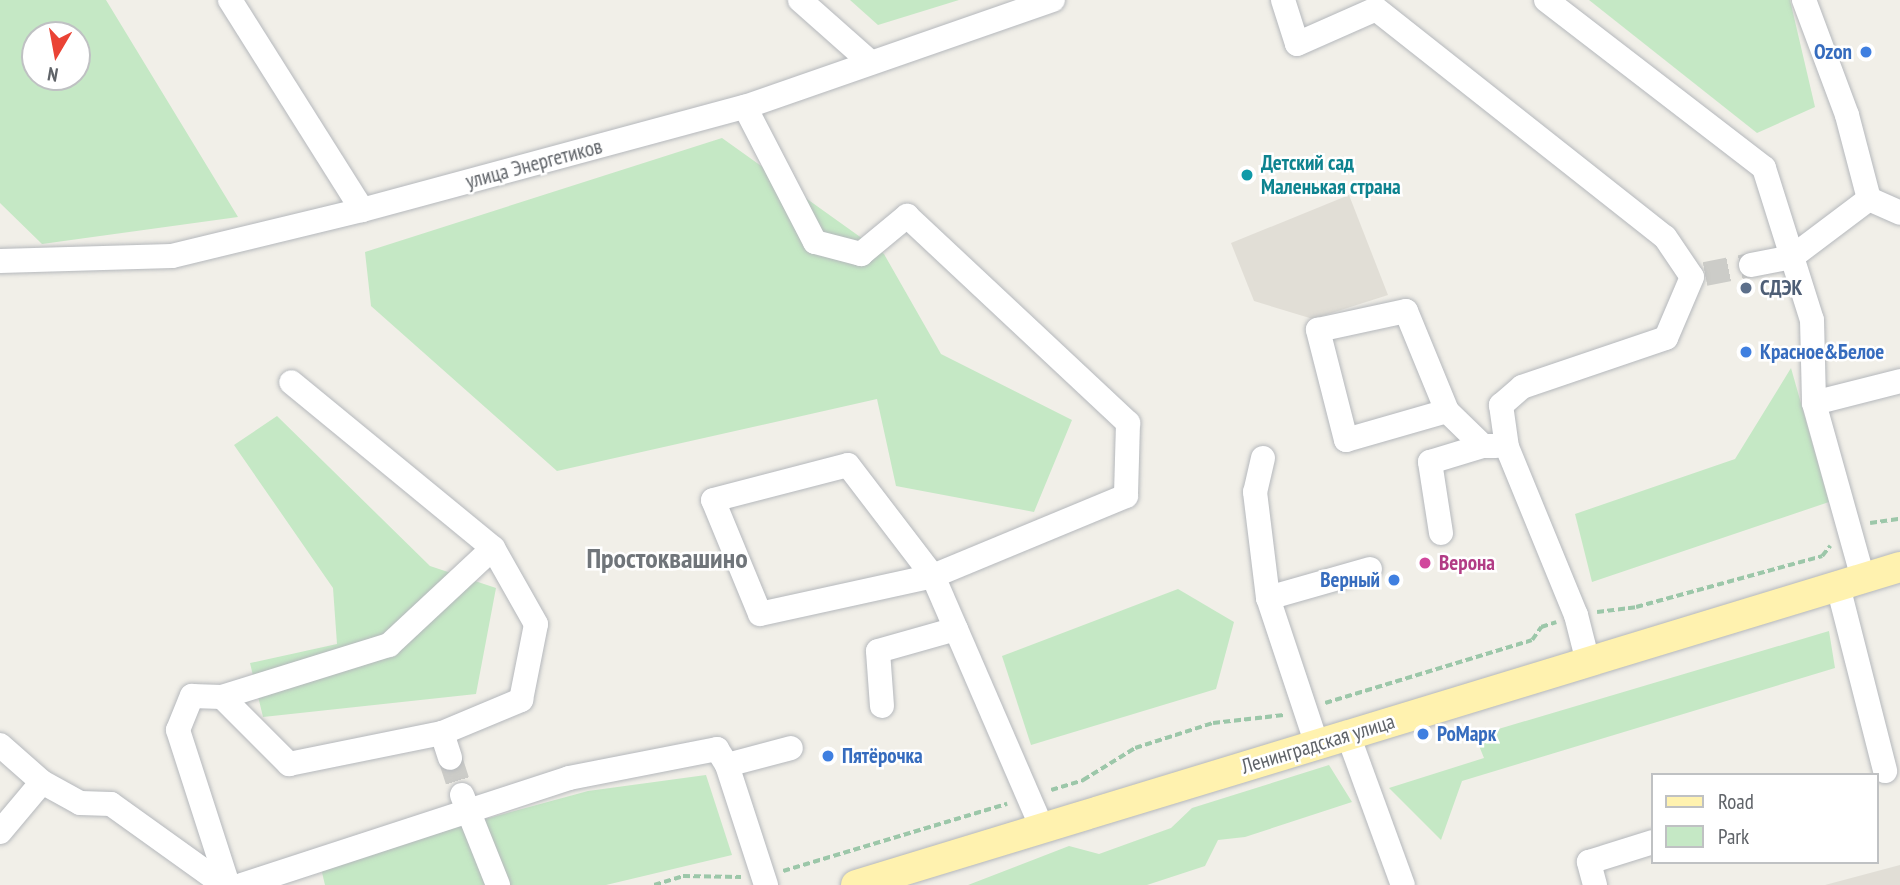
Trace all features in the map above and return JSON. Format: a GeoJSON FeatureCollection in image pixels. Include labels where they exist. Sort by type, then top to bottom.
{"type":"FeatureCollection","features":[{"type":"Feature","properties":{"kind":"main road","name":"Ленинградская улица"},"geometry":{"type":"LineString","coordinates":[[856,885],[1900,567]]}},
{"type":"Feature","properties":{"kind":"street"},"geometry":{"type":"LineString","coordinates":[[230,0],[362,211]]}},
{"type":"Feature","properties":{"kind":"street"},"geometry":{"type":"LineString","coordinates":[[800,0],[869,61]]}},
{"type":"Feature","properties":{"kind":"street","name":"улица Энергетиков"},"geometry":{"type":"LineString","coordinates":[[0,261],[172,256],[362,211],[745,107],[869,61],[1053,0]]}},
{"type":"Feature","properties":{"kind":"street"},"geometry":{"type":"LineString","coordinates":[[1283,0],[1297,44],[1376,9],[1665,237],[1699,275],[1666,338],[1522,387],[1501,405],[1495,446]]}},
{"type":"Feature","properties":{"kind":"street"},"geometry":{"type":"LineString","coordinates":[[1546,0],[1764,169],[1812,320],[1814,402],[1886,774]]}},
{"type":"Feature","properties":{"kind":"street"},"geometry":{"type":"LineString","coordinates":[[1804,0],[1847,115],[1869,199]]}},
{"type":"Feature","properties":{"kind":"street"},"geometry":{"type":"LineString","coordinates":[[745,107],[815,242],[861,254],[907,216],[1128,423],[1126,496],[933,576],[760,614],[713,500],[848,465],[933,576],[1042,828]]}},
{"type":"Feature","properties":{"kind":"street"},"geometry":{"type":"LineString","coordinates":[[1751,265],[1792,257],[1869,199]]}},
{"type":"Feature","properties":{"kind":"street"},"geometry":{"type":"LineString","coordinates":[[1869,199],[1900,213]]}},
{"type":"Feature","properties":{"kind":"street"},"geometry":{"type":"LineString","coordinates":[[1447,411],[1346,440],[1318,330],[1406,311],[1447,411],[1495,446],[1576,615],[1588,662]]}},
{"type":"Feature","properties":{"kind":"street"},"geometry":{"type":"LineString","coordinates":[[1814,402],[1900,381]]}},
{"type":"Feature","properties":{"kind":"street"},"geometry":{"type":"LineString","coordinates":[[222,697],[289,764],[442,733],[521,700],[536,624],[493,548],[291,382]]}},
{"type":"Feature","properties":{"kind":"street"},"geometry":{"type":"LineString","coordinates":[[1441,533],[1430,461],[1495,446]]}},
{"type":"Feature","properties":{"kind":"street"},"geometry":{"type":"LineString","coordinates":[[1263,458],[1255,492],[1268,598],[1317,744]]}},
{"type":"Feature","properties":{"kind":"street"},"geometry":{"type":"LineString","coordinates":[[226,885],[178,730],[192,696],[222,697],[389,645],[493,548]]}},
{"type":"Feature","properties":{"kind":"street"},"geometry":{"type":"LineString","coordinates":[[1268,598],[1370,569]]}},
{"type":"Feature","properties":{"kind":"street"},"geometry":{"type":"LineString","coordinates":[[881,706],[878,651],[956,629]]}},
{"type":"Feature","properties":{"kind":"street"},"geometry":{"type":"LineString","coordinates":[[442,733],[450,758]]}},
{"type":"Feature","properties":{"kind":"street"},"geometry":{"type":"LineString","coordinates":[[1348,735],[1403,885]]}},
{"type":"Feature","properties":{"kind":"street"},"geometry":{"type":"LineString","coordinates":[[0,745],[42,782],[80,803],[111,804],[226,885]]}},
{"type":"Feature","properties":{"kind":"street"},"geometry":{"type":"LineString","coordinates":[[727,765],[791,748]]}},
{"type":"Feature","properties":{"kind":"street"},"geometry":{"type":"LineString","coordinates":[[242,885],[465,803],[569,778],[717,749],[727,765],[766,885]]}},
{"type":"Feature","properties":{"kind":"street"},"geometry":{"type":"LineString","coordinates":[[0,832],[42,782]]}},
{"type":"Feature","properties":{"kind":"street"},"geometry":{"type":"LineString","coordinates":[[465,803],[498,885]]}},
{"type":"Feature","properties":{"kind":"street"},"geometry":{"type":"LineString","coordinates":[[1591,884],[1589,862],[1652,842]]}},
{"type":"Feature","properties":{"kind":"shaded area"},"geometry":{"type":"Polygon","coordinates":[[[1349,195],[1388,295],[1313,319],[1254,301],[1231,243],[1349,195]]]}},
{"type":"Feature","properties":{"kind":"shaded area"},"geometry":{"type":"Polygon","coordinates":[[[1900,865],[1900,885],[1825,885],[1900,865]]]}},
{"type":"Feature","properties":{"kind":"green space"},"geometry":{"type":"Polygon","coordinates":[[[0,0],[106,0],[238,217],[42,244],[0,203],[0,0]]]}},
{"type":"Feature","properties":{"kind":"green space"},"geometry":{"type":"Polygon","coordinates":[[[850,0],[959,0],[878,25],[850,0]]]}},
{"type":"Feature","properties":{"kind":"green space"},"geometry":{"type":"Polygon","coordinates":[[[1589,0],[1790,0],[1815,107],[1757,133],[1589,0]]]}},
{"type":"Feature","properties":{"kind":"green space"},"geometry":{"type":"Polygon","coordinates":[[[722,138],[884,254],[941,354],[1072,420],[1034,512],[896,486],[877,399],[557,471],[371,306],[365,252],[722,138]]]}},
{"type":"Feature","properties":{"kind":"green space"},"geometry":{"type":"Polygon","coordinates":[[[1791,368],[1829,502],[1592,582],[1575,514],[1735,459],[1791,368]]]}},
{"type":"Feature","properties":{"kind":"green space"},"geometry":{"type":"Polygon","coordinates":[[[277,416],[430,566],[496,588],[476,694],[263,717],[250,663],[337,644],[333,588],[234,445],[277,416]]]}},
{"type":"Feature","properties":{"kind":"green space"},"geometry":{"type":"Polygon","coordinates":[[[1178,589],[1234,622],[1216,689],[1031,745],[1002,656],[1178,589]]]}},
{"type":"Feature","properties":{"kind":"green space"},"geometry":{"type":"Polygon","coordinates":[[[1829,631],[1835,668],[1462,781],[1441,840],[1389,788],[1484,758],[1475,736],[1829,631]]]}},
{"type":"Feature","properties":{"kind":"green space"},"geometry":{"type":"Polygon","coordinates":[[[1329,765],[1352,802],[1245,837],[1218,840],[1205,866],[1147,885],[968,885],[1069,846],[1099,854],[1171,828],[1192,808],[1329,765]]]}},
{"type":"Feature","properties":{"kind":"green space"},"geometry":{"type":"Polygon","coordinates":[[[706,775],[732,855],[606,885],[325,885],[320,864],[588,791],[706,775]]]}},
{"type":"Feature","properties":{"kind":"tunnel"},"geometry":{"type":"LineString","coordinates":[[1705,274],[1751,265]]}},
{"type":"Feature","properties":{"kind":"tunnel"},"geometry":{"type":"LineString","coordinates":[[450,758],[462,795]]}},
{"type":"Feature","properties":{"kind":"place","name":"Ozon"},"geometry":{"type":"Point","coordinates":[1866,52]}},
{"type":"Feature","properties":{"kind":"place","name":"Детский сад Маленькая страна"},"geometry":{"type":"Point","coordinates":[1247,175]}},
{"type":"Feature","properties":{"kind":"place","name":"СДЭК"},"geometry":{"type":"Point","coordinates":[1746,288]}},
{"type":"Feature","properties":{"kind":"place","name":"Красное&Белое"},"geometry":{"type":"Point","coordinates":[1746,352]}},
{"type":"Feature","properties":{"kind":"place","name":"Верона"},"geometry":{"type":"Point","coordinates":[1425,563]}},
{"type":"Feature","properties":{"kind":"place","name":"Верный"},"geometry":{"type":"Point","coordinates":[1394,580]}},
{"type":"Feature","properties":{"kind":"place","name":"РоМарк"},"geometry":{"type":"Point","coordinates":[1423,734]}},
{"type":"Feature","properties":{"kind":"place","name":"Пятёрочка"},"geometry":{"type":"Point","coordinates":[828,756]}},
{"type":"Feature","properties":{"kind":"district","name":"Простоквашино"},"geometry":{"type":"Point","coordinates":[667,558]}}]}
